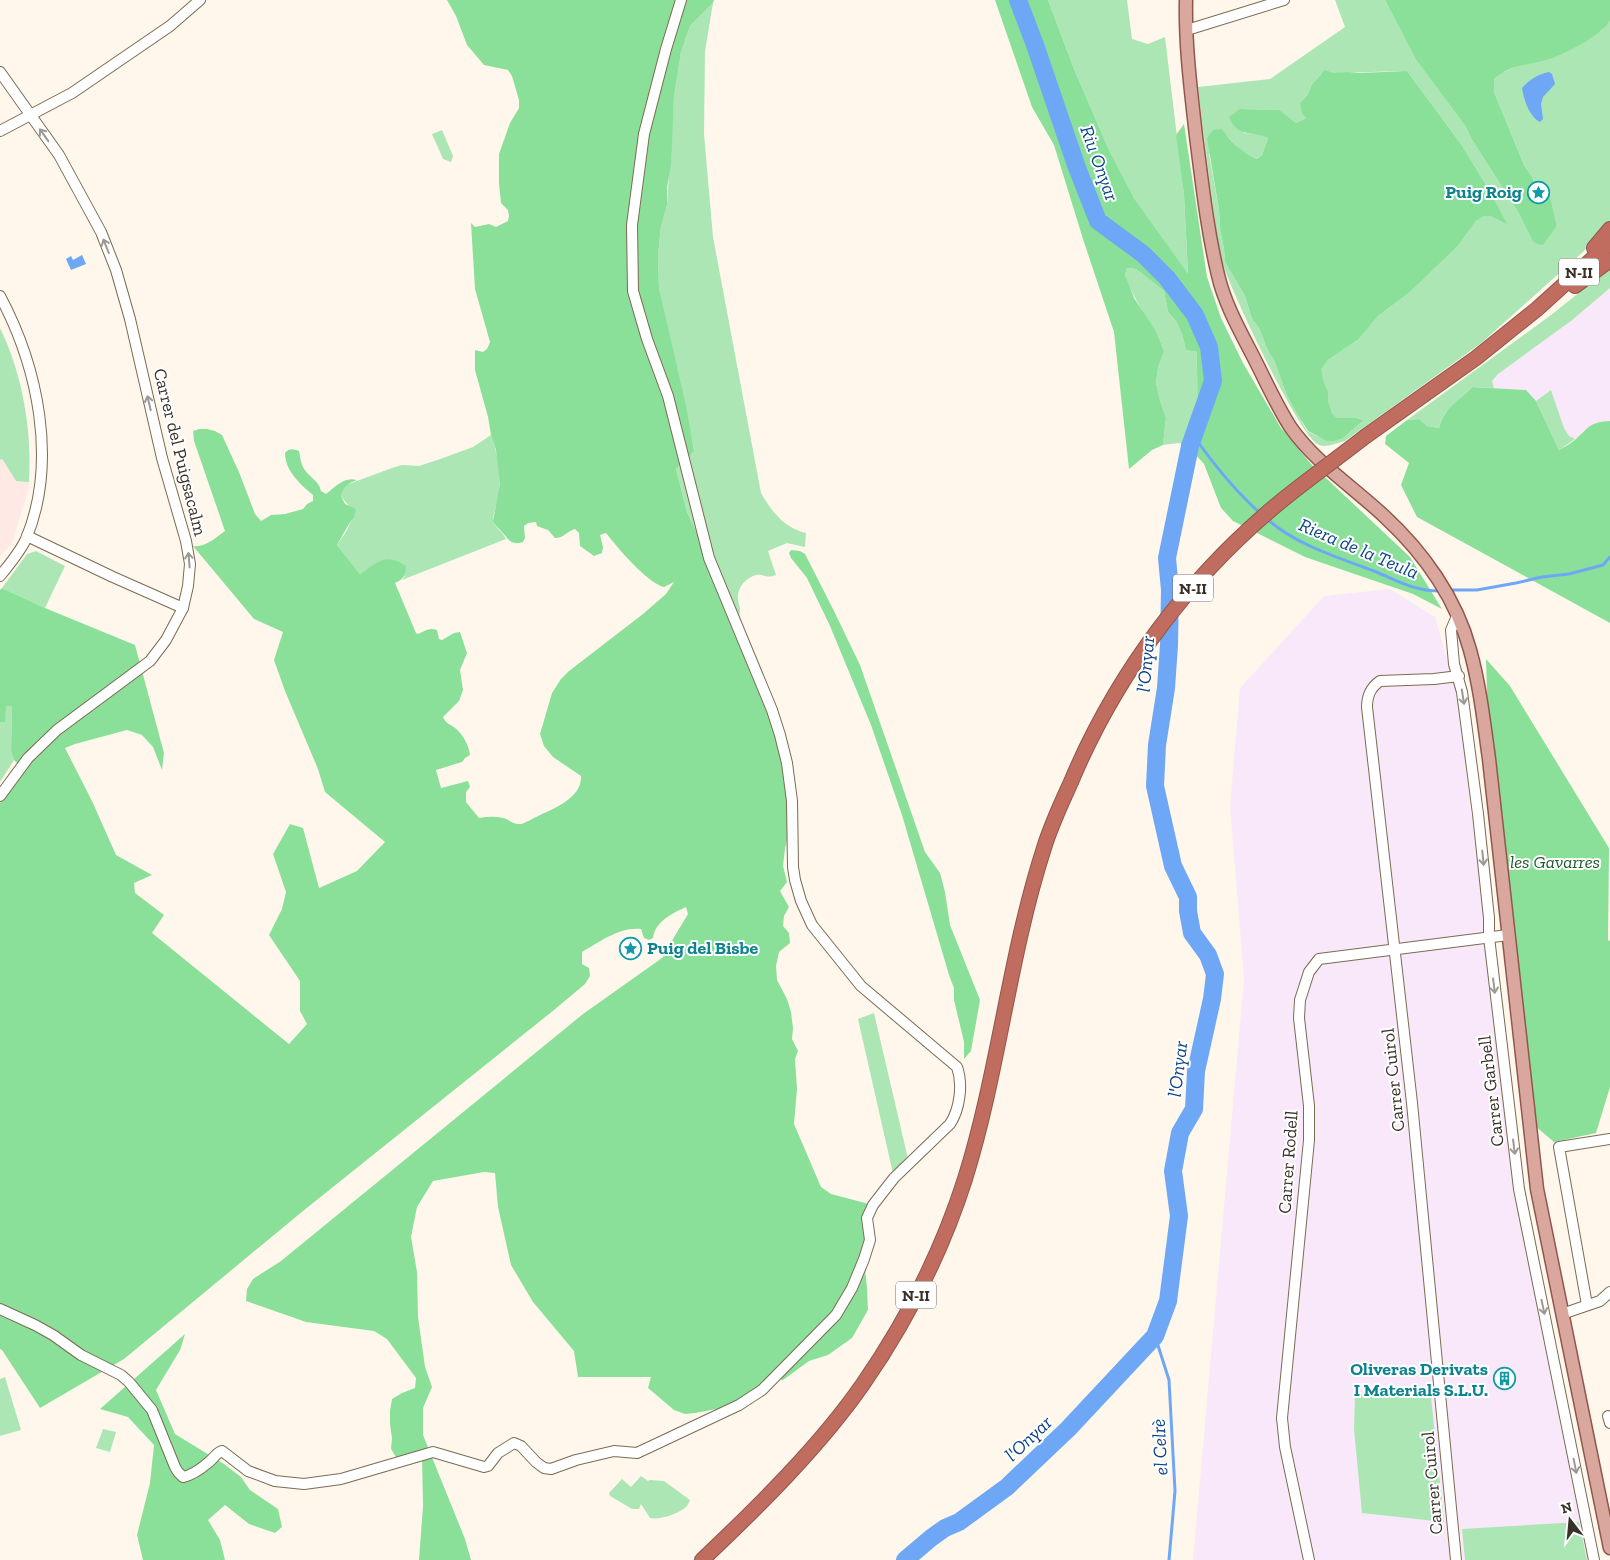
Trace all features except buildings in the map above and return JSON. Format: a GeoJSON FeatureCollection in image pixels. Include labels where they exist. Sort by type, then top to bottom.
{"type":"FeatureCollection","features":[{"type":"Feature","properties":{"kind":"highway"},"geometry":{"type":"LineString","coordinates":[[1547,301],[1563,278],[1610,229]]}},
{"type":"Feature","properties":{"kind":"highway","name":"N-II"},"geometry":{"type":"LineString","coordinates":[[702,1560],[814,1445],[862,1385],[899,1327],[933,1258],[964,1180],[995,1058],[1024,918],[1044,847],[1084,751],[1140,655],[1181,601],[1231,547],[1284,498],[1366,436],[1476,358],[1547,301],[1610,243]]}},
{"type":"Feature","properties":{"kind":"highway"},"geometry":{"type":"LineString","coordinates":[[1527,318],[1556,302],[1610,260]]}},
{"type":"Feature","properties":{"kind":"main road"},"geometry":{"type":"LineString","coordinates":[[1186,0],[1188,62],[1202,186],[1218,277],[1229,306],[1282,414],[1293,430],[1354,491],[1412,543],[1434,573],[1457,616],[1470,649],[1479,691],[1489,759],[1537,1189],[1610,1548]]}},
{"type":"Feature","properties":{"kind":"street"},"geometry":{"type":"LineString","coordinates":[[0,132],[72,93],[144,45],[200,0]]}},
{"type":"Feature","properties":{"kind":"street"},"geometry":{"type":"LineString","coordinates":[[0,1309],[47,1332],[81,1355],[121,1375],[137,1390],[152,1410],[178,1472],[183,1477],[190,1475],[222,1451],[248,1471],[274,1481],[304,1484],[341,1479],[433,1452],[484,1468],[488,1466],[498,1453],[514,1444],[521,1446],[544,1468],[550,1469],[576,1460],[614,1451],[637,1453],[751,1398],[776,1378],[836,1315],[852,1288],[864,1259],[870,1240],[867,1218],[873,1205],[894,1178],[955,1117],[960,1091],[958,1067],[861,986],[812,925],[801,901],[793,867],[792,801],[787,763],[780,735],[772,710],[709,558],[668,396],[647,339],[634,291],[632,225],[644,134],[681,0]]}},
{"type":"Feature","properties":{"kind":"street"},"geometry":{"type":"LineString","coordinates":[[1186,30],[1284,0]]}},
{"type":"Feature","properties":{"kind":"street","name":"Carrer del Puigsacalm"},"geometry":{"type":"LineString","coordinates":[[0,72],[59,155],[101,232],[116,270],[130,318],[162,458],[186,541],[190,564],[188,586],[182,608],[166,640],[150,661],[57,730],[28,758],[0,796]]}},
{"type":"Feature","properties":{"kind":"street"},"geometry":{"type":"LineString","coordinates":[[0,296],[10,315],[31,371],[37,398],[42,440],[40,481],[35,512],[27,536],[12,562],[0,576]]}},
{"type":"Feature","properties":{"kind":"street"},"geometry":{"type":"LineString","coordinates":[[27,536],[113,578],[182,608]]}},
{"type":"Feature","properties":{"kind":"street","name":"Carrer Garbell"},"geometry":{"type":"LineString","coordinates":[[1457,616],[1451,630],[1454,664],[1459,676],[1478,814],[1488,918],[1488,938],[1519,1189],[1594,1560]]}},
{"type":"Feature","properties":{"kind":"street","name":"Carrer Cuirol"},"geometry":{"type":"LineString","coordinates":[[1456,1560],[1412,1104],[1367,699],[1374,685],[1380,682],[1459,676]]}},
{"type":"Feature","properties":{"kind":"street","name":"Carrer Rodell"},"geometry":{"type":"LineString","coordinates":[[1308,1560],[1285,1447],[1282,1418],[1309,1140],[1309,1106],[1299,1018],[1300,1000],[1309,972],[1319,959],[1508,935]]}},
{"type":"Feature","properties":{"kind":"street"},"geometry":{"type":"LineString","coordinates":[[1587,1305],[1559,1147],[1610,1139]]}},
{"type":"Feature","properties":{"kind":"street"},"geometry":{"type":"LineString","coordinates":[[1562,1314],[1600,1301],[1610,1292]]}},
{"type":"Feature","properties":{"kind":"shaded area"},"geometry":{"type":"Polygon","coordinates":[[[1610,288],[1610,421],[1598,422],[1585,429],[1575,439],[1569,436],[1564,428],[1551,390],[1536,401],[1526,390],[1494,388],[1492,381],[1498,374],[1571,321],[1610,288]]]}},
{"type":"Feature","properties":{"kind":"shaded area"},"geometry":{"type":"Polygon","coordinates":[[[0,328],[9,347],[18,375],[28,429],[30,461],[29,487],[12,543],[0,557],[0,328]]]}},
{"type":"Feature","properties":{"kind":"shaded area"},"geometry":{"type":"Polygon","coordinates":[[[1390,589],[1435,617],[1457,693],[1516,1190],[1590,1560],[1193,1560],[1244,979],[1230,806],[1240,688],[1324,596],[1390,589]]]}},
{"type":"Feature","properties":{"kind":"green space"},"geometry":{"type":"Polygon","coordinates":[[[447,0],[714,0],[690,26],[681,52],[674,98],[667,205],[661,227],[658,256],[659,288],[686,406],[694,451],[676,469],[687,512],[709,558],[772,710],[792,818],[783,866],[787,882],[780,891],[789,907],[784,916],[783,926],[789,933],[790,943],[779,952],[776,966],[777,980],[787,999],[791,1012],[792,1039],[798,1051],[795,1059],[797,1089],[794,1124],[821,1187],[831,1194],[873,1205],[864,1259],[868,1310],[852,1338],[828,1355],[809,1361],[783,1380],[776,1378],[739,1405],[685,1414],[674,1410],[648,1388],[651,1377],[578,1377],[574,1351],[533,1302],[511,1265],[498,1207],[495,1173],[484,1172],[433,1181],[417,1207],[411,1237],[417,1272],[418,1317],[425,1367],[432,1387],[423,1408],[423,1435],[465,1539],[471,1560],[419,1560],[423,1506],[422,1456],[399,1462],[391,1449],[390,1424],[392,1399],[415,1388],[416,1378],[387,1339],[374,1331],[306,1322],[246,1301],[247,1289],[253,1279],[281,1261],[583,1014],[662,958],[668,951],[688,914],[686,907],[665,919],[657,927],[653,938],[649,940],[644,938],[641,929],[625,930],[582,952],[582,964],[589,968],[590,976],[585,984],[303,1211],[124,1359],[40,1408],[0,1349],[0,803],[25,771],[14,760],[11,751],[12,706],[6,706],[5,722],[0,722],[0,590],[2,588],[135,645],[164,753],[162,770],[153,747],[142,735],[127,730],[65,748],[92,801],[116,855],[152,875],[134,883],[135,893],[164,915],[152,933],[289,1044],[307,1024],[300,1011],[300,981],[269,935],[282,909],[286,892],[273,854],[290,824],[303,828],[319,888],[357,871],[385,842],[325,792],[318,769],[274,660],[283,632],[254,619],[193,546],[206,544],[225,531],[194,441],[193,431],[207,429],[222,435],[255,514],[261,521],[271,515],[285,514],[303,509],[313,501],[313,495],[299,482],[288,466],[285,453],[288,450],[299,451],[305,470],[318,484],[321,491],[326,494],[344,481],[357,480],[346,486],[341,496],[345,504],[356,509],[354,517],[337,545],[360,574],[382,560],[387,559],[406,566],[403,577],[395,583],[416,633],[434,629],[437,630],[439,639],[442,640],[454,633],[460,632],[467,653],[460,670],[463,690],[459,701],[443,717],[463,737],[470,755],[462,762],[436,770],[441,788],[468,781],[470,787],[466,792],[466,802],[479,818],[500,817],[518,824],[525,823],[559,806],[577,790],[581,776],[553,757],[544,746],[540,734],[552,693],[569,671],[643,614],[666,594],[674,582],[664,587],[649,579],[617,547],[606,533],[600,535],[603,547],[602,553],[594,556],[580,546],[579,533],[575,529],[561,537],[555,538],[548,530],[537,526],[536,522],[528,523],[524,526],[525,538],[523,542],[515,543],[508,539],[493,521],[500,484],[496,450],[475,370],[475,350],[483,352],[487,349],[490,342],[475,289],[471,223],[475,227],[489,224],[496,227],[508,221],[508,210],[501,203],[499,154],[510,123],[519,108],[519,100],[512,76],[508,70],[484,65],[467,45],[456,16],[447,0]]]}},
{"type":"Feature","properties":{"kind":"green space"},"geometry":{"type":"Polygon","coordinates":[[[995,0],[1048,0],[1074,69],[1109,150],[1134,198],[1188,274],[1184,195],[1176,135],[1184,124],[1207,277],[1221,318],[1243,363],[1281,428],[1311,464],[1410,557],[1442,609],[1413,594],[1305,557],[1233,521],[1221,508],[1204,464],[1187,445],[1195,423],[1197,352],[1186,350],[1176,321],[1168,312],[1164,291],[1136,269],[1127,268],[1125,275],[1134,298],[1157,333],[1164,351],[1158,368],[1156,383],[1166,418],[1163,445],[1152,450],[1129,469],[1114,332],[1054,145],[1032,107],[995,0]]]}},
{"type":"Feature","properties":{"kind":"green space"},"geometry":{"type":"Polygon","coordinates":[[[1048,0],[1127,0],[1132,39],[1148,44],[1165,37],[1184,195],[1188,275],[1134,198],[1109,150],[1074,69],[1048,0]]]}},
{"type":"Feature","properties":{"kind":"green space"},"geometry":{"type":"Polygon","coordinates":[[[1335,0],[1385,0],[1416,60],[1466,127],[1518,212],[1532,240],[1556,227],[1549,192],[1535,188],[1533,178],[1524,165],[1494,92],[1494,80],[1501,73],[1601,31],[1610,19],[1610,223],[1583,252],[1480,344],[1345,441],[1322,446],[1310,436],[1282,391],[1228,279],[1217,235],[1198,87],[1270,79],[1345,27],[1335,0]],[[1407,71],[1343,73],[1321,74],[1300,103],[1306,118],[1296,123],[1280,110],[1240,109],[1244,133],[1258,134],[1268,138],[1262,155],[1257,159],[1240,150],[1227,136],[1209,154],[1219,210],[1225,262],[1245,296],[1252,319],[1259,328],[1268,351],[1274,360],[1287,396],[1307,431],[1319,437],[1343,438],[1364,420],[1337,418],[1332,413],[1328,400],[1328,391],[1320,369],[1328,360],[1359,339],[1378,316],[1409,293],[1458,246],[1476,221],[1484,216],[1490,216],[1506,223],[1491,193],[1461,144],[1407,71]]]}},
{"type":"Feature","properties":{"kind":"green space"},"geometry":{"type":"Polygon","coordinates":[[[1385,0],[1610,0],[1610,20],[1593,37],[1552,58],[1507,71],[1494,80],[1494,92],[1524,165],[1533,178],[1535,188],[1549,191],[1556,227],[1543,245],[1537,244],[1532,240],[1518,212],[1466,127],[1416,60],[1385,0]]]}},
{"type":"Feature","properties":{"kind":"green space"},"geometry":{"type":"Polygon","coordinates":[[[713,3],[705,51],[704,134],[713,237],[761,493],[779,518],[791,527],[806,533],[805,547],[787,543],[768,551],[776,575],[770,577],[756,575],[749,578],[743,584],[738,595],[740,610],[738,626],[687,512],[676,469],[694,450],[659,288],[658,256],[661,227],[667,205],[674,98],[681,52],[690,26],[713,3]]]}},
{"type":"Feature","properties":{"kind":"green space"},"geometry":{"type":"Polygon","coordinates":[[[1325,70],[1333,73],[1407,71],[1461,144],[1491,193],[1507,224],[1490,216],[1484,216],[1476,221],[1458,246],[1409,293],[1378,316],[1359,339],[1328,360],[1321,369],[1332,413],[1337,418],[1364,420],[1343,438],[1334,441],[1327,441],[1308,431],[1296,412],[1287,396],[1274,360],[1268,351],[1259,328],[1252,319],[1245,296],[1225,262],[1219,210],[1207,138],[1213,130],[1222,129],[1237,147],[1257,159],[1262,155],[1268,138],[1241,131],[1236,128],[1229,117],[1240,109],[1280,110],[1296,123],[1306,118],[1302,113],[1300,103],[1308,94],[1312,84],[1325,70]]]}},
{"type":"Feature","properties":{"kind":"green space"},"geometry":{"type":"Polygon","coordinates":[[[442,130],[453,156],[451,162],[443,159],[432,134],[442,130]]]}},
{"type":"Feature","properties":{"kind":"green space"},"geometry":{"type":"Polygon","coordinates":[[[1127,268],[1136,269],[1164,291],[1168,312],[1176,321],[1186,350],[1197,352],[1195,423],[1187,445],[1179,443],[1163,445],[1166,418],[1156,383],[1158,368],[1164,351],[1157,333],[1146,318],[1128,285],[1125,275],[1127,268]]]}},
{"type":"Feature","properties":{"kind":"green space"},"geometry":{"type":"Polygon","coordinates":[[[1610,268],[1610,288],[1571,321],[1498,374],[1492,381],[1494,388],[1472,387],[1452,405],[1444,415],[1439,428],[1427,426],[1419,419],[1407,420],[1551,315],[1610,268]]]}},
{"type":"Feature","properties":{"kind":"green space"},"geometry":{"type":"Polygon","coordinates":[[[0,328],[15,365],[24,404],[29,443],[29,482],[16,481],[3,460],[0,459],[0,328]]]}},
{"type":"Feature","properties":{"kind":"green space"},"geometry":{"type":"Polygon","coordinates":[[[1472,387],[1526,390],[1536,401],[1559,450],[1590,426],[1610,421],[1610,623],[1417,517],[1401,485],[1409,463],[1385,444],[1386,436],[1407,420],[1419,419],[1427,426],[1439,428],[1448,409],[1472,387]]]}},
{"type":"Feature","properties":{"kind":"green space"},"geometry":{"type":"Polygon","coordinates":[[[1551,390],[1564,428],[1569,436],[1575,439],[1559,450],[1536,401],[1551,390]]]}},
{"type":"Feature","properties":{"kind":"green space"},"geometry":{"type":"Polygon","coordinates":[[[491,435],[497,456],[500,479],[493,520],[506,539],[402,580],[405,576],[380,561],[360,574],[337,545],[352,519],[348,505],[341,496],[342,490],[346,485],[402,465],[419,466],[443,458],[473,447],[491,435]]]}},
{"type":"Feature","properties":{"kind":"green space"},"geometry":{"type":"Polygon","coordinates":[[[791,550],[800,551],[805,554],[860,665],[925,852],[940,873],[950,925],[980,1000],[971,1051],[964,1059],[964,1042],[954,1000],[954,988],[902,815],[871,725],[830,626],[807,578],[791,558],[789,553],[791,550]]]}},
{"type":"Feature","properties":{"kind":"green space"},"geometry":{"type":"Polygon","coordinates":[[[36,551],[65,566],[45,608],[2,588],[27,554],[36,551]]]}},
{"type":"Feature","properties":{"kind":"green space","name":"les Gavarres"},"geometry":{"type":"Polygon","coordinates":[[[1486,659],[1510,686],[1609,848],[1610,1087],[1596,1133],[1554,1142],[1528,1120],[1489,759],[1486,659]]]}},
{"type":"Feature","properties":{"kind":"green space"},"geometry":{"type":"Polygon","coordinates":[[[5,706],[12,706],[11,751],[14,760],[0,782],[0,722],[5,721],[5,706]]]}},
{"type":"Feature","properties":{"kind":"green space"},"geometry":{"type":"Polygon","coordinates":[[[874,1013],[909,1163],[894,1178],[858,1019],[874,1013]]]}},
{"type":"Feature","properties":{"kind":"green space"},"geometry":{"type":"Polygon","coordinates":[[[185,1334],[180,1350],[156,1390],[175,1434],[224,1464],[241,1477],[250,1490],[278,1509],[282,1527],[275,1533],[249,1524],[225,1505],[208,1520],[220,1540],[225,1560],[143,1560],[137,1535],[150,1483],[154,1445],[128,1417],[100,1409],[185,1334]]]}},
{"type":"Feature","properties":{"kind":"green space"},"geometry":{"type":"Polygon","coordinates":[[[5,1377],[21,1430],[0,1436],[0,1379],[5,1377]]]}},
{"type":"Feature","properties":{"kind":"green space"},"geometry":{"type":"Polygon","coordinates":[[[1430,1387],[1444,1522],[1362,1513],[1354,1429],[1355,1394],[1430,1387]]]}},
{"type":"Feature","properties":{"kind":"green space"},"geometry":{"type":"Polygon","coordinates":[[[103,1429],[116,1432],[110,1452],[96,1448],[103,1429]]]}},
{"type":"Feature","properties":{"kind":"green space"},"geometry":{"type":"Polygon","coordinates":[[[641,1476],[648,1481],[664,1481],[690,1500],[683,1510],[669,1516],[650,1518],[641,1504],[639,1509],[632,1509],[610,1496],[609,1493],[622,1479],[631,1487],[641,1476]]]}},
{"type":"Feature","properties":{"kind":"green space"},"geometry":{"type":"Polygon","coordinates":[[[1579,1522],[1587,1560],[1465,1560],[1462,1529],[1579,1522]]]}},
{"type":"Feature","properties":{"kind":"water"},"geometry":{"type":"Polygon","coordinates":[[[1549,72],[1552,74],[1555,84],[1543,97],[1541,104],[1543,119],[1540,122],[1530,112],[1522,88],[1534,78],[1549,72]]]}},
{"type":"Feature","properties":{"kind":"water"},"geometry":{"type":"Polygon","coordinates":[[[82,255],[86,264],[71,270],[66,259],[71,256],[73,260],[82,255]]]}},
{"type":"Feature","properties":{"kind":"waterway","name":"l'Onyar"},"geometry":{"type":"LineString","coordinates":[[905,1560],[931,1538],[945,1528],[959,1522],[1007,1487],[1068,1429],[1155,1336],[1168,1301],[1179,1216],[1173,1171],[1180,1133],[1194,1109],[1196,1071],[1212,999],[1215,974],[1208,955],[1192,933],[1188,911],[1188,897],[1173,866],[1155,786],[1157,745],[1166,688],[1169,645],[1170,590],[1167,558],[1190,446],[1213,381],[1209,347],[1195,315],[1167,278],[1143,254],[1098,221],[1076,165],[1018,0]]}},
{"type":"Feature","properties":{"kind":"waterway","name":"Riera de la Teula"},"geometry":{"type":"LineString","coordinates":[[1193,435],[1225,477],[1261,514]]}},
{"type":"Feature","properties":{"kind":"waterway","name":"Riera de la Teula"},"geometry":{"type":"LineString","coordinates":[[1266,518],[1290,536],[1331,555],[1406,585],[1431,591],[1440,591]]}},
{"type":"Feature","properties":{"kind":"waterway","name":"Riera de la Teula"},"geometry":{"type":"LineString","coordinates":[[1449,590],[1477,590],[1542,577],[1569,574],[1603,565],[1610,557]]}},
{"type":"Feature","properties":{"kind":"waterway","name":"el Celrè"},"geometry":{"type":"LineString","coordinates":[[1155,1336],[1169,1380],[1175,1491],[1169,1560]]}},
{"type":"Feature","properties":{"kind":"place","name":"Puig Roig"},"geometry":{"type":"Point","coordinates":[1538,192]}},
{"type":"Feature","properties":{"kind":"place","name":"Puig del Bisbe"},"geometry":{"type":"Point","coordinates":[631,948]}},
{"type":"Feature","properties":{"kind":"place","name":"Oliveras Derivats I Materials S.L.U."},"geometry":{"type":"Point","coordinates":[1504,1379]}},
{"type":"Feature","properties":{"kind":"water label","name":"Riu Onyar"},"geometry":{"type":"Point","coordinates":[1100,163]}}]}
